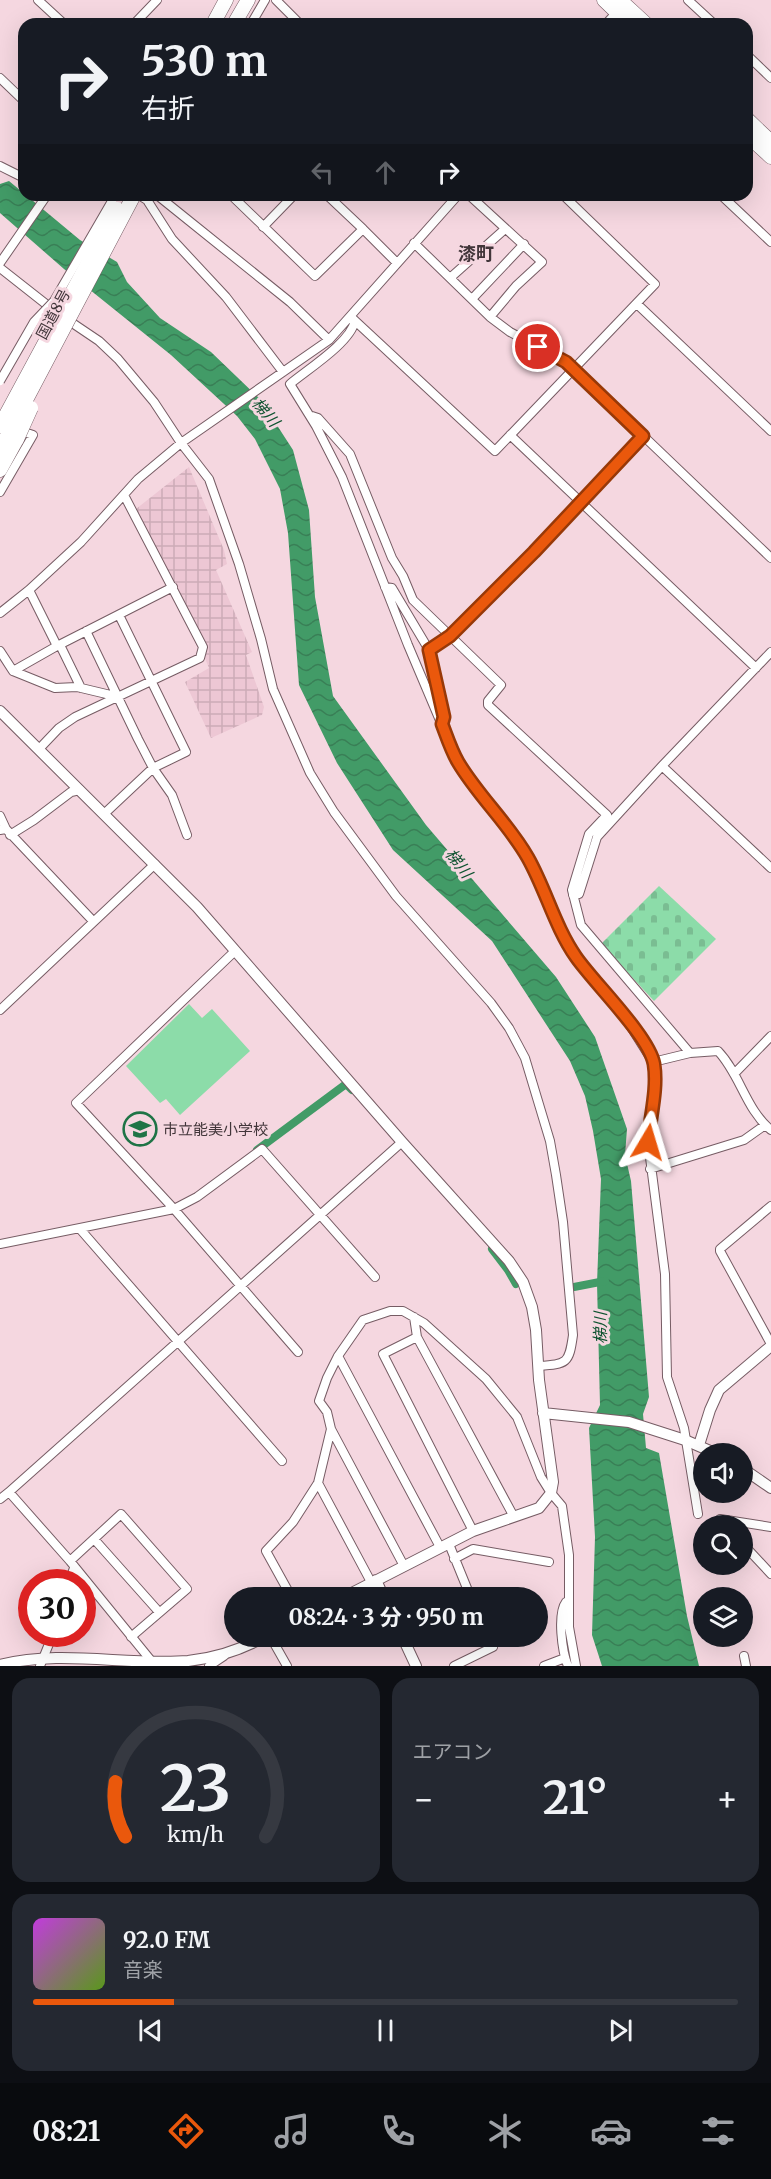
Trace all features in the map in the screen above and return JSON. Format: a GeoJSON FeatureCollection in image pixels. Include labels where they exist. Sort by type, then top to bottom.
{"type":"FeatureCollection","features":[{"type":"Feature","properties":{"kind":"highway"},"geometry":{"type":"LineString","coordinates":[[211,18],[219,0]]}},
{"type":"Feature","properties":{"kind":"highway"},"geometry":{"type":"LineString","coordinates":[[216,18],[226,0]]}},
{"type":"Feature","properties":{"kind":"highway"},"geometry":{"type":"LineString","coordinates":[[228,18],[238,0]]}},
{"type":"Feature","properties":{"kind":"highway"},"geometry":{"type":"LineString","coordinates":[[238,18],[248,0]]}},
{"type":"Feature","properties":{"kind":"highway"},"geometry":{"type":"LineString","coordinates":[[604,0],[619,6],[637,18]]}},
{"type":"Feature","properties":{"kind":"highway"},"geometry":{"type":"LineString","coordinates":[[753,125],[771,142]]}},
{"type":"Feature","properties":{"kind":"highway"},"geometry":{"type":"LineString","coordinates":[[753,140],[771,157]]}},
{"type":"Feature","properties":{"kind":"highway","name":"国道8号"},"geometry":{"type":"LineString","coordinates":[[0,449],[12,433],[121,201]]}},
{"type":"Feature","properties":{"kind":"highway","name":"国道8号"},"geometry":{"type":"LineString","coordinates":[[77,294],[131,201]]}},
{"type":"Feature","properties":{"kind":"highway"},"geometry":{"type":"LineString","coordinates":[[0,408],[52,314],[77,294]]}},
{"type":"Feature","properties":{"kind":"highway"},"geometry":{"type":"LineString","coordinates":[[0,470],[12,433],[56,358],[77,294]]}},
{"type":"Feature","properties":{"kind":"street"},"geometry":{"type":"LineString","coordinates":[[38,0],[58,18]]}},
{"type":"Feature","properties":{"kind":"street"},"geometry":{"type":"LineString","coordinates":[[140,18],[157,0]]}},
{"type":"Feature","properties":{"kind":"street"},"geometry":{"type":"LineString","coordinates":[[254,18],[265,0]]}},
{"type":"Feature","properties":{"kind":"street"},"geometry":{"type":"LineString","coordinates":[[276,0],[294,18]]}},
{"type":"Feature","properties":{"kind":"street"},"geometry":{"type":"LineString","coordinates":[[688,0],[708,18]]}},
{"type":"Feature","properties":{"kind":"street"},"geometry":{"type":"LineString","coordinates":[[753,61],[771,78]]}},
{"type":"Feature","properties":{"kind":"street"},"geometry":{"type":"LineString","coordinates":[[0,78],[18,95]]}},
{"type":"Feature","properties":{"kind":"street"},"geometry":{"type":"LineString","coordinates":[[0,166],[18,175]]}},
{"type":"Feature","properties":{"kind":"street"},"geometry":{"type":"LineString","coordinates":[[43,201],[0,264],[56,312],[99,341],[118,359],[154,402],[209,479],[242,574],[273,689],[310,773],[334,812],[396,896],[491,1003],[509,1028],[525,1058],[550,1141],[556,1175],[563,1222],[573,1335],[571,1351],[566,1361],[560,1365],[538,1366]]}},
{"type":"Feature","properties":{"kind":"street"},"geometry":{"type":"LineString","coordinates":[[0,381],[34,322],[54,301],[110,201]]}},
{"type":"Feature","properties":{"kind":"street"},"geometry":{"type":"LineString","coordinates":[[148,201],[172,239],[226,297],[280,374]]}},
{"type":"Feature","properties":{"kind":"street"},"geometry":{"type":"LineString","coordinates":[[164,201],[290,302],[329,340]]}},
{"type":"Feature","properties":{"kind":"street"},"geometry":{"type":"LineString","coordinates":[[237,201],[315,276],[363,230]]}},
{"type":"Feature","properties":{"kind":"street"},"geometry":{"type":"LineString","coordinates":[[263,227],[288,201]]}},
{"type":"Feature","properties":{"kind":"street"},"geometry":{"type":"LineString","coordinates":[[333,201],[397,263]]}},
{"type":"Feature","properties":{"kind":"street"},"geometry":{"type":"LineString","coordinates":[[0,613],[29,590],[81,542],[138,479],[183,442],[329,340],[353,318],[414,243],[452,201]]}},
{"type":"Feature","properties":{"kind":"street"},"geometry":{"type":"LineString","coordinates":[[476,201],[542,262],[516,286],[490,317]]}},
{"type":"Feature","properties":{"kind":"street"},"geometry":{"type":"LineString","coordinates":[[353,318],[495,451],[655,284],[569,201]]}},
{"type":"Feature","properties":{"kind":"street"},"geometry":{"type":"LineString","coordinates":[[727,201],[771,242]]}},
{"type":"Feature","properties":{"kind":"street"},"geometry":{"type":"LineString","coordinates":[[450,278],[505,228]]}},
{"type":"Feature","properties":{"kind":"street"},"geometry":{"type":"LineString","coordinates":[[414,243],[490,317],[510,332],[566,362],[574,369],[771,558]]}},
{"type":"Feature","properties":{"kind":"street"},"geometry":{"type":"LineString","coordinates":[[471,299],[524,244]]}},
{"type":"Feature","properties":{"kind":"street"},"geometry":{"type":"LineString","coordinates":[[636,304],[771,431]]}},
{"type":"Feature","properties":{"kind":"street"},"geometry":{"type":"LineString","coordinates":[[353,318],[354,327],[343,341],[290,384],[310,415],[342,477],[385,587],[459,763],[528,858],[563,939],[626,1019],[653,1062],[655,1081],[648,1142],[665,1274],[667,1377],[680,1409],[682,1439],[698,1514]]}},
{"type":"Feature","properties":{"kind":"street"},"geometry":{"type":"LineString","coordinates":[[310,415],[318,418],[350,454],[392,558],[403,576],[412,600],[501,685],[488,701],[488,705],[607,815],[590,834],[572,890],[581,925],[690,1053]]}},
{"type":"Feature","properties":{"kind":"street"},"geometry":{"type":"LineString","coordinates":[[0,492],[33,435],[12,433]]}},
{"type":"Feature","properties":{"kind":"street"},"geometry":{"type":"LineString","coordinates":[[510,435],[756,668]]}},
{"type":"Feature","properties":{"kind":"street"},"geometry":{"type":"LineString","coordinates":[[429,650],[450,636],[534,552],[643,436]]}},
{"type":"Feature","properties":{"kind":"street"},"geometry":{"type":"LineString","coordinates":[[39,749],[59,728],[75,717],[200,657],[203,647],[124,495]]}},
{"type":"Feature","properties":{"kind":"street"},"geometry":{"type":"LineString","coordinates":[[385,587],[392,588],[429,650],[444,717],[442,724]]}},
{"type":"Feature","properties":{"kind":"street"},"geometry":{"type":"LineString","coordinates":[[13,671],[58,645],[173,588]]}},
{"type":"Feature","properties":{"kind":"street"},"geometry":{"type":"LineString","coordinates":[[29,590],[81,688]]}},
{"type":"Feature","properties":{"kind":"street"},"geometry":{"type":"LineString","coordinates":[[104,814],[153,768],[186,752],[119,615]]}},
{"type":"Feature","properties":{"kind":"street"},"geometry":{"type":"LineString","coordinates":[[86,631],[153,768],[172,795],[188,835]]}},
{"type":"Feature","properties":{"kind":"street"},"geometry":{"type":"LineString","coordinates":[[0,651],[13,671],[55,688],[81,688],[119,697]]}},
{"type":"Feature","properties":{"kind":"street"},"geometry":{"type":"LineString","coordinates":[[573,896],[579,894],[597,837],[771,652]]}},
{"type":"Feature","properties":{"kind":"street"},"geometry":{"type":"LineString","coordinates":[[0,711],[197,907],[509,1261],[523,1282],[532,1307],[553,1482],[551,1493],[539,1508],[473,1531],[363,1587]]}},
{"type":"Feature","properties":{"kind":"street"},"geometry":{"type":"LineString","coordinates":[[662,766],[771,868]]}},
{"type":"Feature","properties":{"kind":"street"},"geometry":{"type":"LineString","coordinates":[[6,831],[34,820],[71,792],[80,790]]}},
{"type":"Feature","properties":{"kind":"street"},"geometry":{"type":"LineString","coordinates":[[0,816],[6,831],[93,921]]}},
{"type":"Feature","properties":{"kind":"street"},"geometry":{"type":"LineString","coordinates":[[0,1010],[93,921],[120,899],[154,864]]}},
{"type":"Feature","properties":{"kind":"street"},"geometry":{"type":"LineString","coordinates":[[235,951],[76,1103],[174,1209],[298,1352]]}},
{"type":"Feature","properties":{"kind":"street"},"geometry":{"type":"LineString","coordinates":[[734,1074],[771,1036]]}},
{"type":"Feature","properties":{"kind":"street"},"geometry":{"type":"LineString","coordinates":[[650,1168],[744,1140],[768,1128],[726,1060],[718,1052],[690,1053],[653,1062]]}},
{"type":"Feature","properties":{"kind":"street"},"geometry":{"type":"LineString","coordinates":[[0,1499],[402,1142]]}},
{"type":"Feature","properties":{"kind":"street"},"geometry":{"type":"LineString","coordinates":[[0,1244],[174,1209],[196,1197],[262,1149],[375,1277]]}},
{"type":"Feature","properties":{"kind":"street"},"geometry":{"type":"LineString","coordinates":[[700,1443],[719,1390],[771,1345],[720,1248],[771,1206]]}},
{"type":"Feature","properties":{"kind":"street"},"geometry":{"type":"LineString","coordinates":[[80,1229],[282,1461]]}},
{"type":"Feature","properties":{"kind":"street"},"geometry":{"type":"LineString","coordinates":[[404,1566],[331,1429],[327,1412],[320,1401],[327,1378],[338,1356],[363,1320],[390,1311],[403,1311],[432,1330],[486,1379],[518,1417],[541,1477],[562,1506],[569,1555],[570,1636],[576,1666]]}},
{"type":"Feature","properties":{"kind":"street"},"geometry":{"type":"LineString","coordinates":[[414,1317],[417,1337],[514,1517]]}},
{"type":"Feature","properties":{"kind":"street"},"geometry":{"type":"LineString","coordinates":[[417,1337],[383,1354],[473,1531]]}},
{"type":"Feature","properties":{"kind":"street"},"geometry":{"type":"LineString","coordinates":[[338,1356],[454,1559],[466,1587]]}},
{"type":"Feature","properties":{"kind":"street"},"geometry":{"type":"LineString","coordinates":[[543,1413],[629,1422],[693,1443]]}},
{"type":"Feature","properties":{"kind":"street"},"geometry":{"type":"LineString","coordinates":[[286,1587],[266,1551],[293,1522],[318,1483],[331,1429]]}},
{"type":"Feature","properties":{"kind":"street"},"geometry":{"type":"LineString","coordinates":[[753,1476],[771,1488]]}},
{"type":"Feature","properties":{"kind":"street"},"geometry":{"type":"LineString","coordinates":[[318,1483],[378,1587]]}},
{"type":"Feature","properties":{"kind":"street"},"geometry":{"type":"LineString","coordinates":[[9,1492],[154,1664]]}},
{"type":"Feature","properties":{"kind":"street"},"geometry":{"type":"LineString","coordinates":[[71,1569],[72,1564],[94,1539],[121,1514],[187,1588],[131,1637]]}},
{"type":"Feature","properties":{"kind":"street"},"geometry":{"type":"LineString","coordinates":[[753,1524],[771,1527]]}},
{"type":"Feature","properties":{"kind":"street"},"geometry":{"type":"LineString","coordinates":[[94,1539],[159,1612]]}},
{"type":"Feature","properties":{"kind":"street"},"geometry":{"type":"LineString","coordinates":[[454,1559],[473,1549],[549,1562]]}},
{"type":"Feature","properties":{"kind":"street"},"geometry":{"type":"LineString","coordinates":[[753,1555],[771,1574]]}},
{"type":"Feature","properties":{"kind":"street"},"geometry":{"type":"LineString","coordinates":[[544,1666],[566,1662],[562,1634],[562,1607],[568,1600]]}},
{"type":"Feature","properties":{"kind":"street"},"geometry":{"type":"LineString","coordinates":[[41,1662],[47,1647]]}},
{"type":"Feature","properties":{"kind":"street"},"geometry":{"type":"LineString","coordinates":[[209,1666],[243,1647]]}},
{"type":"Feature","properties":{"kind":"street"},"geometry":{"type":"LineString","coordinates":[[275,1647],[286,1666]]}},
{"type":"Feature","properties":{"kind":"street"},"geometry":{"type":"LineString","coordinates":[[407,1647],[416,1666]]}},
{"type":"Feature","properties":{"kind":"street"},"geometry":{"type":"LineString","coordinates":[[454,1666],[493,1647]]}},
{"type":"Feature","properties":{"kind":"street"},"geometry":{"type":"LineString","coordinates":[[0,1665],[41,1662],[154,1664],[227,1654]]}},
{"type":"Feature","properties":{"kind":"street"},"geometry":{"type":"LineString","coordinates":[[744,1656],[746,1666]]}},
{"type":"Feature","properties":{"kind":"shaded area"},"geometry":{"type":"Polygon","coordinates":[[[189,467],[224,550],[227,564],[216,570],[252,652],[246,655],[264,707],[262,715],[211,738],[185,682],[209,668],[204,656],[205,644],[136,509],[189,467]]]}},
{"type":"Feature","properties":{"kind":"green space"},"geometry":{"type":"Polygon","coordinates":[[[659,886],[716,939],[654,1001],[601,944],[659,886]]]}},
{"type":"Feature","properties":{"kind":"green space"},"geometry":{"type":"Polygon","coordinates":[[[189,1004],[202,1018],[212,1009],[250,1051],[180,1115],[166,1099],[160,1103],[126,1066],[189,1004]]]}},
{"type":"Feature","properties":{"kind":"water","name":"梯川"},"geometry":{"type":"Polygon","coordinates":[[[9,181],[18,188],[18,201],[33,201],[80,240],[117,262],[127,282],[160,318],[211,352],[260,399],[293,450],[309,510],[315,597],[333,696],[426,825],[556,977],[595,1037],[627,1129],[625,1155],[631,1181],[649,1397],[643,1414],[646,1448],[659,1453],[687,1616],[699,1666],[602,1666],[592,1635],[595,1537],[589,1428],[600,1405],[597,1283],[601,1179],[585,1096],[570,1061],[492,941],[393,850],[337,763],[299,685],[288,533],[280,489],[255,439],[237,416],[171,355],[64,269],[0,213],[0,184],[9,181]]]}},
{"type":"Feature","properties":{"kind":"waterway"},"geometry":{"type":"LineString","coordinates":[[257,1150],[346,1084],[352,1090]]}},
{"type":"Feature","properties":{"kind":"waterway"},"geometry":{"type":"LineString","coordinates":[[492,1249],[516,1284]]}},
{"type":"Feature","properties":{"kind":"waterway"},"geometry":{"type":"LineString","coordinates":[[574,1287],[605,1281]]}},
{"type":"Feature","properties":{"kind":"place","name":"市立能美小学校"},"geometry":{"type":"Point","coordinates":[140,1129]}},
{"type":"Feature","properties":{"kind":"district","name":"漆町"},"geometry":{"type":"Point","coordinates":[476,253]}},
{"type":"Feature","properties":{"kind":"route"},"geometry":{"type":"LineString","coordinates":[[538,347],[566,362],[643,436],[534,552],[450,636],[429,650],[444,717],[442,724],[459,763],[528,858],[563,939],[626,1019],[642,1041],[653,1062],[655,1081],[648,1142]]}}]}
